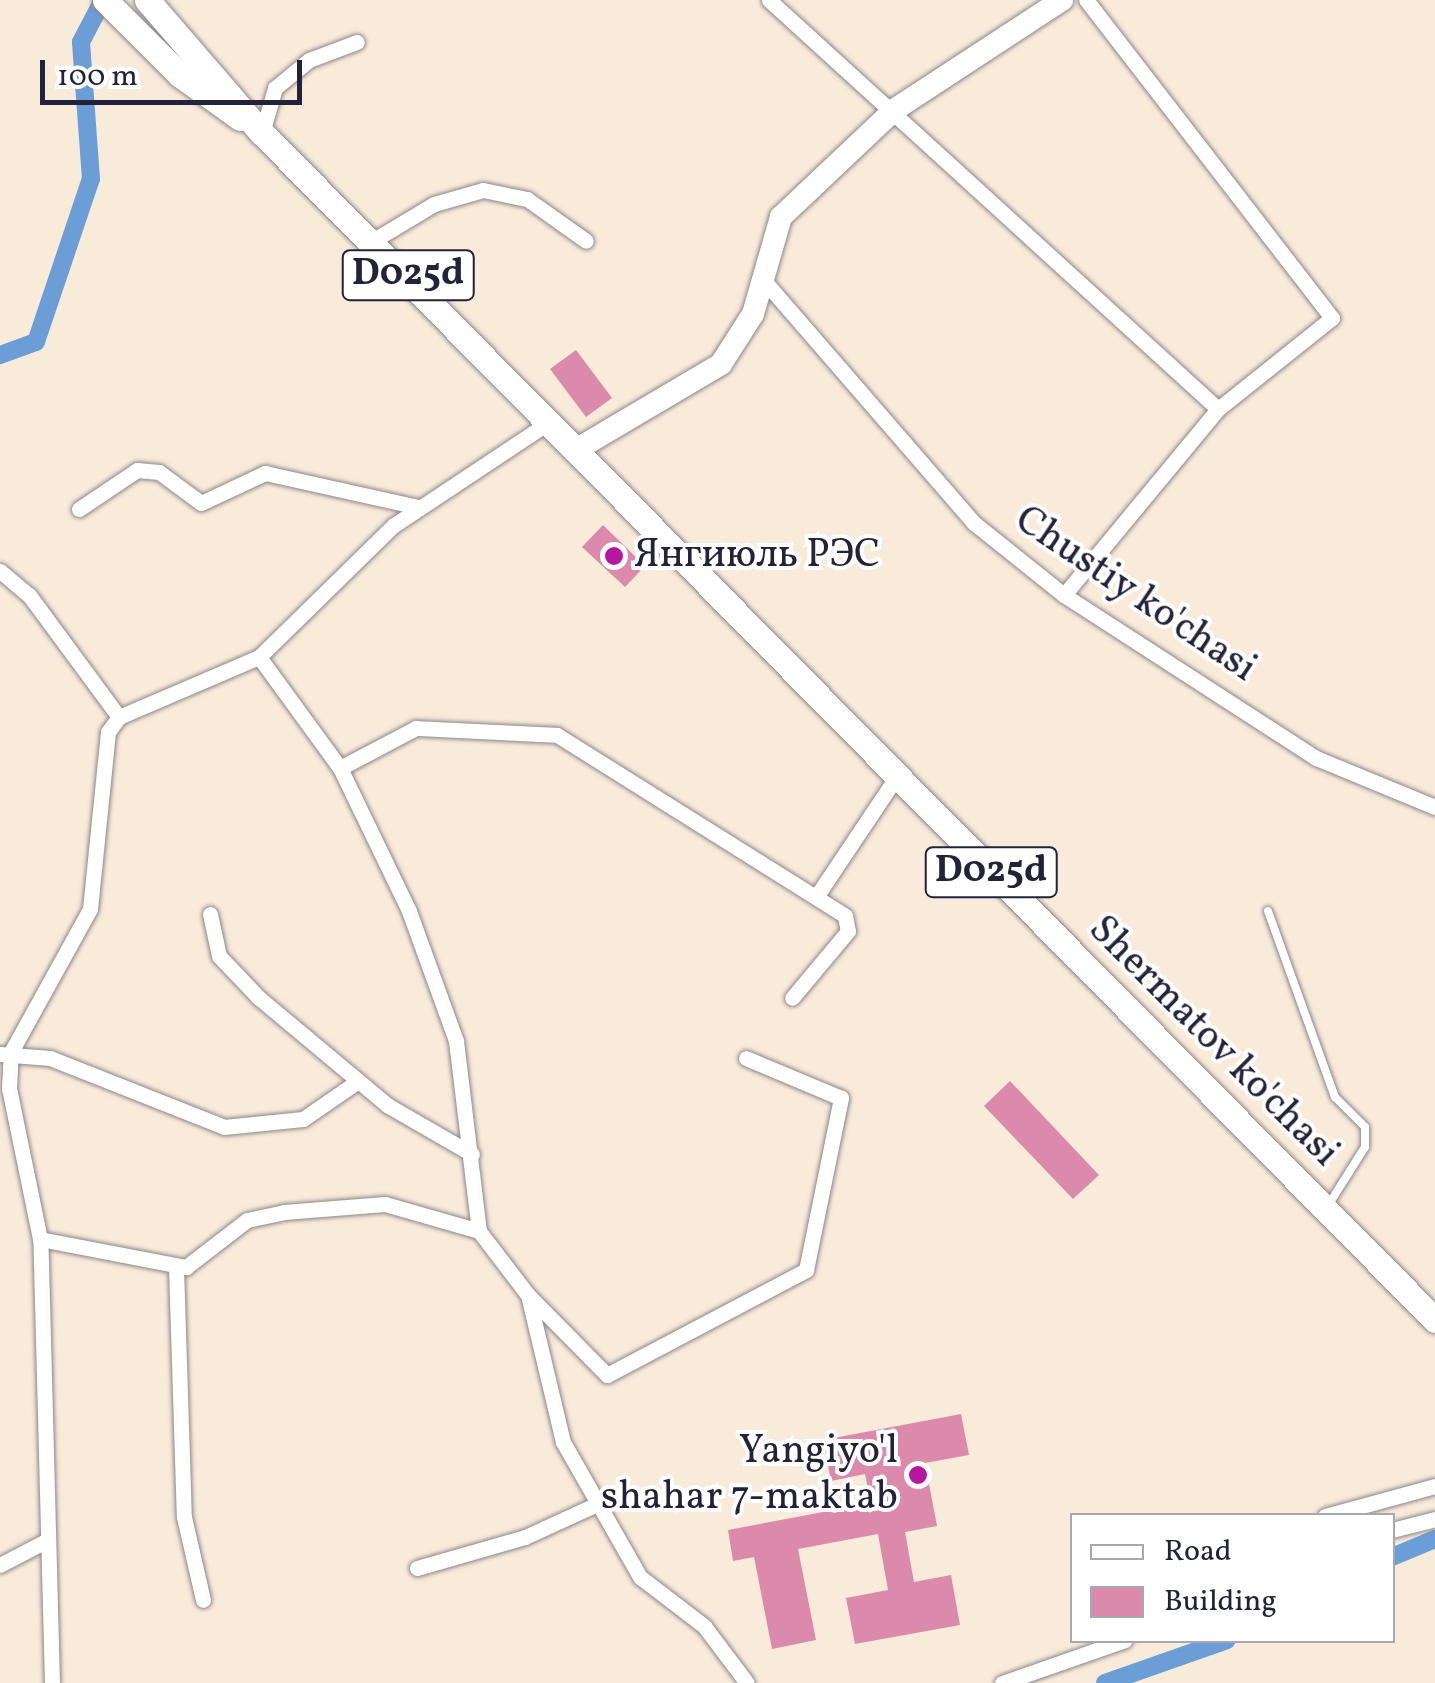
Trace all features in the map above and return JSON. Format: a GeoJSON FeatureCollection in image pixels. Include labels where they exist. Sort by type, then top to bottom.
{"type":"FeatureCollection","features":[{"type":"Feature","properties":{"kind":"main road","name":"Shermatov ko'chasi"},"geometry":{"type":"LineString","coordinates":[[105,0],[179,74],[262,133]]}},
{"type":"Feature","properties":{"kind":"main road","name":"Shermatov ko'chasi"},"geometry":{"type":"LineString","coordinates":[[147,0],[200,54],[262,133],[374,240],[574,451],[1435,1320]]}},
{"type":"Feature","properties":{"kind":"street"},"geometry":{"type":"LineString","coordinates":[[769,0],[1218,409]]}},
{"type":"Feature","properties":{"kind":"street"},"geometry":{"type":"LineString","coordinates":[[574,451],[721,364],[766,283],[780,217],[894,110],[1062,0]]}},
{"type":"Feature","properties":{"kind":"street"},"geometry":{"type":"LineString","coordinates":[[1064,595],[1218,409],[1328,328],[1331,306],[1086,0]]}},
{"type":"Feature","properties":{"kind":"street"},"geometry":{"type":"LineString","coordinates":[[262,133],[275,88],[309,60],[357,42]]}},
{"type":"Feature","properties":{"kind":"street"},"geometry":{"type":"LineString","coordinates":[[374,240],[434,204],[483,190],[527,200],[586,241]]}},
{"type":"Feature","properties":{"kind":"street","name":"Chustiy ko'chasi"},"geometry":{"type":"LineString","coordinates":[[766,283],[974,523],[1064,595],[1316,758],[1435,808]]}},
{"type":"Feature","properties":{"kind":"street"},"geometry":{"type":"LineString","coordinates":[[52,1683],[40,1239],[5,1130],[5,1053],[90,909],[101,758],[119,717],[260,657],[418,507],[549,422]]}},
{"type":"Feature","properties":{"kind":"street"},"geometry":{"type":"LineString","coordinates":[[79,509],[137,470],[159,472],[201,503],[265,473],[418,507]]}},
{"type":"Feature","properties":{"kind":"street"},"geometry":{"type":"LineString","coordinates":[[0,570],[29,595],[119,717]]}},
{"type":"Feature","properties":{"kind":"street"},"geometry":{"type":"LineString","coordinates":[[260,657],[340,768],[409,911],[456,1042],[479,1232],[528,1295],[607,1375],[806,1270],[842,1098],[746,1058]]}},
{"type":"Feature","properties":{"kind":"street"},"geometry":{"type":"LineString","coordinates":[[340,768],[416,728],[557,734],[816,897],[850,928],[792,998]]}},
{"type":"Feature","properties":{"kind":"street"},"geometry":{"type":"LineString","coordinates":[[816,897],[897,776]]}},
{"type":"Feature","properties":{"kind":"street"},"geometry":{"type":"LineString","coordinates":[[210,914],[226,965],[358,1081],[472,1154]]}},
{"type":"Feature","properties":{"kind":"street"},"geometry":{"type":"LineString","coordinates":[[5,1053],[154,1093],[224,1127],[302,1120],[358,1081]]}},
{"type":"Feature","properties":{"kind":"street"},"geometry":{"type":"LineString","coordinates":[[40,1239],[176,1267],[200,1262],[247,1220],[284,1212],[385,1204],[479,1232]]}},
{"type":"Feature","properties":{"kind":"street"},"geometry":{"type":"LineString","coordinates":[[176,1267],[184,1517],[203,1600]]}},
{"type":"Feature","properties":{"kind":"street"},"geometry":{"type":"LineString","coordinates":[[528,1295],[550,1406],[594,1505],[640,1577],[704,1626],[748,1683]]}},
{"type":"Feature","properties":{"kind":"street"},"geometry":{"type":"LineString","coordinates":[[1336,1513],[1435,1486]]}},
{"type":"Feature","properties":{"kind":"street"},"geometry":{"type":"LineString","coordinates":[[417,1568],[525,1537],[594,1505]]}},
{"type":"Feature","properties":{"kind":"street"},"geometry":{"type":"LineString","coordinates":[[1395,1529],[1435,1519]]}},
{"type":"Feature","properties":{"kind":"street"},"geometry":{"type":"LineString","coordinates":[[0,1566],[46,1541]]}},
{"type":"Feature","properties":{"kind":"street"},"geometry":{"type":"LineString","coordinates":[[1002,1683],[1116,1643]]}},
{"type":"Feature","properties":{"kind":"lane"},"geometry":{"type":"LineString","coordinates":[[1268,910],[1335,1098],[1365,1127],[1364,1147],[1326,1210]]}},
{"type":"Feature","properties":{"kind":"building"},"geometry":{"type":"Polygon","coordinates":[[[576,350],[612,398],[586,417],[550,369],[576,350]]]}},
{"type":"Feature","properties":{"kind":"building","name":"Янгиюль РЭС"},"geometry":{"type":"Polygon","coordinates":[[[603,525],[645,566],[625,587],[582,547],[603,525]]]}},
{"type":"Feature","properties":{"kind":"building"},"geometry":{"type":"Polygon","coordinates":[[[1010,1081],[1099,1175],[1073,1199],[984,1106],[1010,1081]]]}},
{"type":"Feature","properties":{"kind":"building"},"geometry":{"type":"Polygon","coordinates":[[[961,1414],[969,1455],[925,1463],[937,1526],[905,1532],[914,1582],[951,1575],[960,1625],[855,1644],[846,1598],[888,1590],[878,1534],[798,1549],[816,1640],[772,1649],[754,1557],[733,1561],[728,1530],[871,1503],[865,1474],[831,1481],[823,1440],[961,1414]]]}},
{"type":"Feature","properties":{"kind":"waterway"},"geometry":{"type":"LineString","coordinates":[[0,355],[36,342],[91,179],[81,42],[103,0]]}},
{"type":"Feature","properties":{"kind":"waterway"},"geometry":{"type":"LineString","coordinates":[[1395,1556],[1435,1539]]}},
{"type":"Feature","properties":{"kind":"waterway"},"geometry":{"type":"LineString","coordinates":[[1105,1683],[1218,1643]]}},
{"type":"Feature","properties":{"kind":"place","name":"Янгиюль РЭС"},"geometry":{"type":"Point","coordinates":[614,556]}},
{"type":"Feature","properties":{"kind":"place","name":"Yangiyo'l shahar 7-maktab"},"geometry":{"type":"Point","coordinates":[918,1475]}}]}
